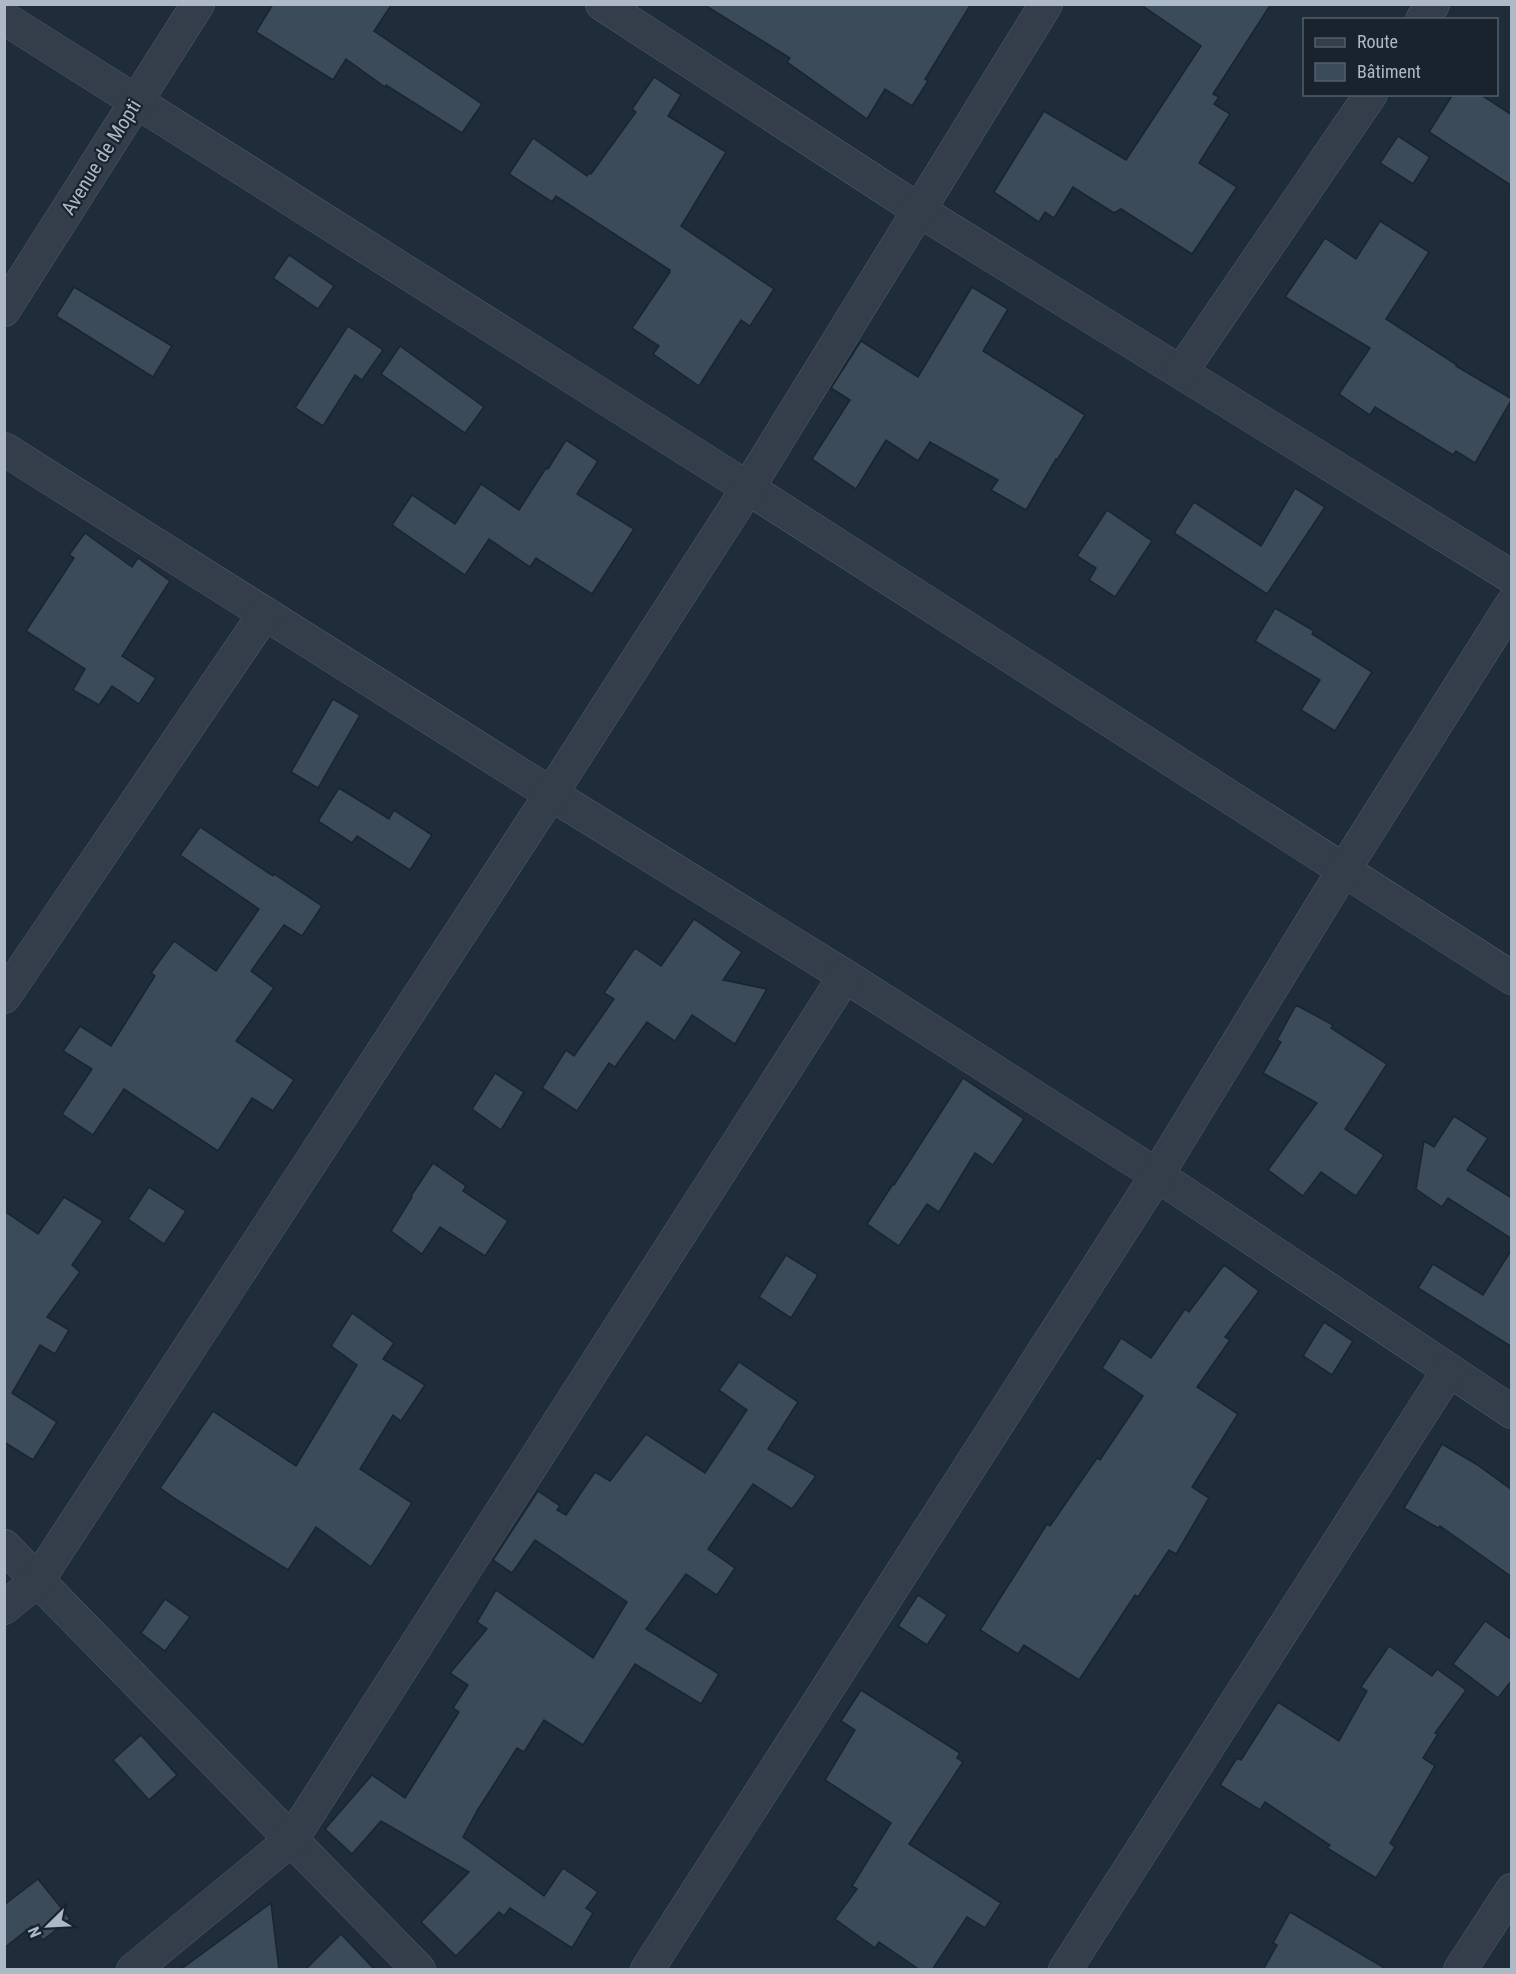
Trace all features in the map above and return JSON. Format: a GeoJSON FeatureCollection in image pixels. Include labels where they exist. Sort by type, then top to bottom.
{"type":"FeatureCollection","features":[{"type":"Feature","properties":{"kind":"street","name":"Avenue de Mopti"},"geometry":{"type":"LineString","coordinates":[[4,310],[198,4]]}},
{"type":"Feature","properties":{"kind":"street"},"geometry":{"type":"LineString","coordinates":[[4,1608],[38,1580],[551,794],[748,488],[1046,4]]}},
{"type":"Feature","properties":{"kind":"street"},"geometry":{"type":"LineString","coordinates":[[1423,18],[1432,4]]}},
{"type":"Feature","properties":{"kind":"street"},"geometry":{"type":"LineString","coordinates":[[609,6],[920,211],[1512,577]]}},
{"type":"Feature","properties":{"kind":"street"},"geometry":{"type":"LineString","coordinates":[[4,18],[748,488],[1512,978]]}},
{"type":"Feature","properties":{"kind":"street"},"geometry":{"type":"LineString","coordinates":[[1181,372],[1370,96]]}},
{"type":"Feature","properties":{"kind":"street"},"geometry":{"type":"LineString","coordinates":[[4,449],[1158,1175],[1512,1412]]}},
{"type":"Feature","properties":{"kind":"street"},"geometry":{"type":"LineString","coordinates":[[647,1970],[1158,1175],[1343,871],[1512,604]]}},
{"type":"Feature","properties":{"kind":"street"},"geometry":{"type":"LineString","coordinates":[[4,997],[264,613]]}},
{"type":"Feature","properties":{"kind":"street"},"geometry":{"type":"LineString","coordinates":[[133,1970],[292,1839],[845,976]]}},
{"type":"Feature","properties":{"kind":"street"},"geometry":{"type":"LineString","coordinates":[[1065,1970],[1449,1370]]}},
{"type":"Feature","properties":{"kind":"street"},"geometry":{"type":"LineString","coordinates":[[4,1546],[419,1970]]}},
{"type":"Feature","properties":{"kind":"street"},"geometry":{"type":"LineString","coordinates":[[1460,1970],[1510,1897]]}},
{"type":"Feature","properties":{"kind":"building"},"geometry":{"type":"Polygon","coordinates":[[[273,4],[392,4],[374,31],[482,104],[462,133],[386,85],[385,87],[346,59],[333,80],[256,32],[273,4]]]}},
{"type":"Feature","properties":{"kind":"building"},"geometry":{"type":"Polygon","coordinates":[[[703,4],[971,4],[925,79],[928,81],[912,106],[885,89],[867,119],[787,62],[790,58],[703,4]]]}},
{"type":"Feature","properties":{"kind":"building"},"geometry":{"type":"Polygon","coordinates":[[[1140,4],[1271,4],[1213,94],[1219,97],[1214,104],[1230,114],[1199,163],[1237,187],[1192,254],[1121,209],[1114,213],[1073,187],[1054,218],[1045,212],[1039,222],[994,192],[1044,111],[1126,160],[1201,46],[1140,4]]]}},
{"type":"Feature","properties":{"kind":"building"},"geometry":{"type":"Polygon","coordinates":[[[654,77],[681,95],[668,116],[726,152],[681,226],[774,289],[750,326],[741,320],[699,386],[653,354],[659,346],[632,328],[670,270],[556,196],[552,202],[509,174],[533,138],[587,176],[591,174],[636,112],[632,109],[654,77]]]}},
{"type":"Feature","properties":{"kind":"building"},"geometry":{"type":"Polygon","coordinates":[[[1452,96],[1483,96],[1512,115],[1512,186],[1429,132],[1452,96]]]}},
{"type":"Feature","properties":{"kind":"building"},"geometry":{"type":"Polygon","coordinates":[[[1398,136],[1430,157],[1413,184],[1380,163],[1398,136]]]}},
{"type":"Feature","properties":{"kind":"building"},"geometry":{"type":"Polygon","coordinates":[[[1380,221],[1429,252],[1386,319],[1456,366],[1512,399],[1475,463],[1456,451],[1453,455],[1375,407],[1370,415],[1339,394],[1370,348],[1285,297],[1325,238],[1356,259],[1380,221]]]}},
{"type":"Feature","properties":{"kind":"building"},"geometry":{"type":"Polygon","coordinates":[[[289,255],[334,286],[318,309],[273,278],[289,255]]]}},
{"type":"Feature","properties":{"kind":"building"},"geometry":{"type":"Polygon","coordinates":[[[74,287],[172,346],[153,377],[56,316],[74,287]]]}},
{"type":"Feature","properties":{"kind":"building"},"geometry":{"type":"Polygon","coordinates":[[[972,287],[1008,309],[983,351],[1085,415],[1026,510],[991,490],[998,480],[930,442],[918,461],[886,440],[856,489],[812,459],[850,400],[831,388],[861,341],[918,377],[972,287]]]}},
{"type":"Feature","properties":{"kind":"building"},"geometry":{"type":"Polygon","coordinates":[[[348,326],[383,350],[362,380],[355,375],[323,426],[295,408],[348,326]]]}},
{"type":"Feature","properties":{"kind":"building"},"geometry":{"type":"Polygon","coordinates":[[[400,346],[484,407],[465,433],[381,374],[400,346]]]}},
{"type":"Feature","properties":{"kind":"building"},"geometry":{"type":"Polygon","coordinates":[[[566,440],[598,461],[577,494],[634,529],[592,594],[536,558],[530,567],[489,539],[465,575],[392,525],[412,495],[455,524],[481,484],[519,510],[566,440]]]}},
{"type":"Feature","properties":{"kind":"building"},"geometry":{"type":"Polygon","coordinates":[[[1295,488],[1325,507],[1267,594],[1174,533],[1194,502],[1261,546],[1295,488]]]}},
{"type":"Feature","properties":{"kind":"building"},"geometry":{"type":"Polygon","coordinates":[[[1107,510],[1152,541],[1115,597],[1089,580],[1096,568],[1077,556],[1107,510]]]}},
{"type":"Feature","properties":{"kind":"building"},"geometry":{"type":"Polygon","coordinates":[[[85,533],[132,567],[138,558],[170,581],[122,656],[156,678],[139,704],[112,686],[99,705],[73,690],[85,669],[26,631],[74,558],[69,555],[85,533]]]}},
{"type":"Feature","properties":{"kind":"building"},"geometry":{"type":"Polygon","coordinates":[[[1275,608],[1314,631],[1312,634],[1372,672],[1335,731],[1301,710],[1320,680],[1255,641],[1275,608]]]}},
{"type":"Feature","properties":{"kind":"building"},"geometry":{"type":"Polygon","coordinates":[[[333,699],[360,715],[318,788],[291,772],[333,699]]]}},
{"type":"Feature","properties":{"kind":"building"},"geometry":{"type":"Polygon","coordinates":[[[339,788],[389,819],[394,810],[432,835],[410,870],[357,836],[352,843],[318,821],[339,788]]]}},
{"type":"Feature","properties":{"kind":"building"},"geometry":{"type":"Polygon","coordinates":[[[200,827],[322,906],[302,936],[284,925],[251,971],[274,988],[236,1041],[294,1080],[273,1111],[252,1098],[218,1151],[124,1089],[93,1135],[62,1114],[92,1069],[63,1051],[80,1026],[111,1046],[155,976],[151,973],[174,941],[216,971],[259,909],[180,855],[200,827]]]}},
{"type":"Feature","properties":{"kind":"building"},"geometry":{"type":"Polygon","coordinates":[[[694,919],[742,952],[723,980],[767,989],[735,1044],[692,1015],[675,1041],[647,1022],[615,1067],[609,1063],[577,1111],[542,1088],[566,1050],[574,1056],[614,999],[604,993],[635,948],[661,966],[694,919]]]}},
{"type":"Feature","properties":{"kind":"building"},"geometry":{"type":"Polygon","coordinates":[[[1296,1005],[1333,1025],[1331,1028],[1387,1064],[1345,1129],[1384,1155],[1356,1196],[1321,1172],[1303,1196],[1268,1170],[1317,1103],[1263,1073],[1281,1042],[1277,1040],[1296,1005]]]}},
{"type":"Feature","properties":{"kind":"building"},"geometry":{"type":"Polygon","coordinates":[[[495,1073],[524,1092],[501,1130],[472,1109],[495,1073]]]}},
{"type":"Feature","properties":{"kind":"building"},"geometry":{"type":"Polygon","coordinates":[[[963,1078],[1024,1119],[993,1165],[975,1153],[939,1212],[927,1204],[899,1246],[867,1224],[963,1078]]]}},
{"type":"Feature","properties":{"kind":"building"},"geometry":{"type":"Polygon","coordinates":[[[1454,1116],[1488,1138],[1467,1170],[1512,1198],[1512,1239],[1448,1198],[1442,1207],[1416,1189],[1424,1141],[1434,1147],[1454,1116]]]}},
{"type":"Feature","properties":{"kind":"building"},"geometry":{"type":"Polygon","coordinates":[[[433,1163],[466,1186],[463,1191],[508,1221],[485,1256],[440,1227],[422,1254],[391,1231],[433,1163]]]}},
{"type":"Feature","properties":{"kind":"building"},"geometry":{"type":"Polygon","coordinates":[[[149,1187],[186,1211],[164,1244],[128,1219],[149,1187]]]}},
{"type":"Feature","properties":{"kind":"building"},"geometry":{"type":"Polygon","coordinates":[[[64,1197],[103,1221],[72,1265],[80,1272],[47,1317],[69,1330],[55,1354],[40,1345],[12,1393],[57,1422],[33,1460],[4,1442],[4,1211],[38,1234],[64,1197]]]}},
{"type":"Feature","properties":{"kind":"building"},"geometry":{"type":"Polygon","coordinates":[[[1512,1249],[1512,1347],[1418,1288],[1433,1264],[1483,1295],[1512,1249]]]}},
{"type":"Feature","properties":{"kind":"building"},"geometry":{"type":"Polygon","coordinates":[[[786,1255],[818,1275],[791,1318],[759,1297],[786,1255]]]}},
{"type":"Feature","properties":{"kind":"building"},"geometry":{"type":"Polygon","coordinates":[[[1224,1265],[1259,1291],[1225,1337],[1230,1340],[1197,1387],[1238,1414],[1192,1487],[1209,1498],[1176,1554],[1169,1550],[1138,1597],[1135,1595],[1079,1680],[1024,1645],[1018,1654],[980,1630],[1047,1524],[1050,1526],[1097,1458],[1100,1460],[1143,1396],[1102,1368],[1121,1338],[1151,1358],[1185,1309],[1189,1312],[1224,1265]]]}},
{"type":"Feature","properties":{"kind":"building"},"geometry":{"type":"Polygon","coordinates":[[[352,1313],[394,1343],[383,1359],[425,1385],[401,1421],[393,1415],[360,1469],[412,1503],[371,1567],[316,1527],[288,1570],[160,1488],[213,1411],[296,1466],[357,1365],[331,1346],[352,1313]]]}},
{"type":"Feature","properties":{"kind":"building"},"geometry":{"type":"Polygon","coordinates":[[[1324,1322],[1353,1341],[1332,1375],[1303,1356],[1324,1322]]]}},
{"type":"Feature","properties":{"kind":"building"},"geometry":{"type":"Polygon","coordinates":[[[739,1362],[798,1402],[768,1449],[816,1476],[792,1509],[753,1484],[708,1549],[735,1568],[717,1595],[686,1574],[646,1629],[719,1674],[701,1704],[635,1664],[583,1745],[544,1720],[524,1752],[517,1748],[463,1837],[544,1896],[563,1868],[598,1892],[586,1908],[593,1913],[572,1948],[510,1908],[504,1916],[499,1912],[456,1956],[421,1922],[469,1872],[381,1821],[352,1854],[325,1829],[372,1775],[405,1798],[459,1712],[453,1708],[468,1685],[450,1673],[487,1629],[477,1622],[496,1590],[593,1658],[627,1602],[535,1540],[512,1573],[493,1560],[538,1491],[560,1506],[557,1510],[566,1515],[595,1472],[610,1481],[646,1434],[705,1473],[747,1410],[719,1390],[739,1362]]]}},
{"type":"Feature","properties":{"kind":"building"},"geometry":{"type":"Polygon","coordinates":[[[1442,1444],[1476,1464],[1512,1490],[1512,1577],[1440,1526],[1438,1528],[1404,1508],[1442,1444]]]}},
{"type":"Feature","properties":{"kind":"building"},"geometry":{"type":"Polygon","coordinates":[[[918,1595],[947,1615],[927,1645],[898,1626],[918,1595]]]}},
{"type":"Feature","properties":{"kind":"building"},"geometry":{"type":"Polygon","coordinates":[[[165,1599],[190,1617],[165,1651],[141,1633],[165,1599]]]}},
{"type":"Feature","properties":{"kind":"building"},"geometry":{"type":"Polygon","coordinates":[[[1485,1621],[1512,1640],[1512,1680],[1498,1698],[1453,1664],[1485,1621]]]}},
{"type":"Feature","properties":{"kind":"building"},"geometry":{"type":"Polygon","coordinates":[[[1389,1646],[1432,1676],[1437,1669],[1466,1690],[1435,1733],[1438,1734],[1423,1758],[1435,1766],[1390,1843],[1395,1847],[1376,1878],[1327,1848],[1330,1845],[1265,1802],[1260,1810],[1220,1785],[1237,1758],[1241,1760],[1278,1702],[1339,1741],[1367,1691],[1361,1687],[1389,1646]]]}},
{"type":"Feature","properties":{"kind":"building"},"geometry":{"type":"Polygon","coordinates":[[[861,1690],[960,1753],[957,1758],[963,1762],[909,1844],[1001,1903],[985,1928],[967,1917],[932,1970],[920,1970],[879,1942],[875,1948],[835,1919],[857,1889],[852,1886],[891,1823],[825,1780],[855,1730],[841,1721],[861,1690]]]}},
{"type":"Feature","properties":{"kind":"building"},"geometry":{"type":"Polygon","coordinates":[[[141,1735],[177,1775],[149,1800],[113,1760],[141,1735]]]}},
{"type":"Feature","properties":{"kind":"building"},"geometry":{"type":"Polygon","coordinates":[[[38,1879],[70,1919],[43,1940],[32,1926],[4,1948],[4,1905],[38,1879]]]}},
{"type":"Feature","properties":{"kind":"building"},"geometry":{"type":"Polygon","coordinates":[[[271,1903],[279,1970],[180,1970],[271,1903]]]}},
{"type":"Feature","properties":{"kind":"building"},"geometry":{"type":"Polygon","coordinates":[[[1290,1912],[1388,1970],[1263,1970],[1277,1945],[1273,1943],[1290,1912]]]}},
{"type":"Feature","properties":{"kind":"building"},"geometry":{"type":"Polygon","coordinates":[[[341,1934],[375,1970],[306,1969],[341,1934]]]}}]}
